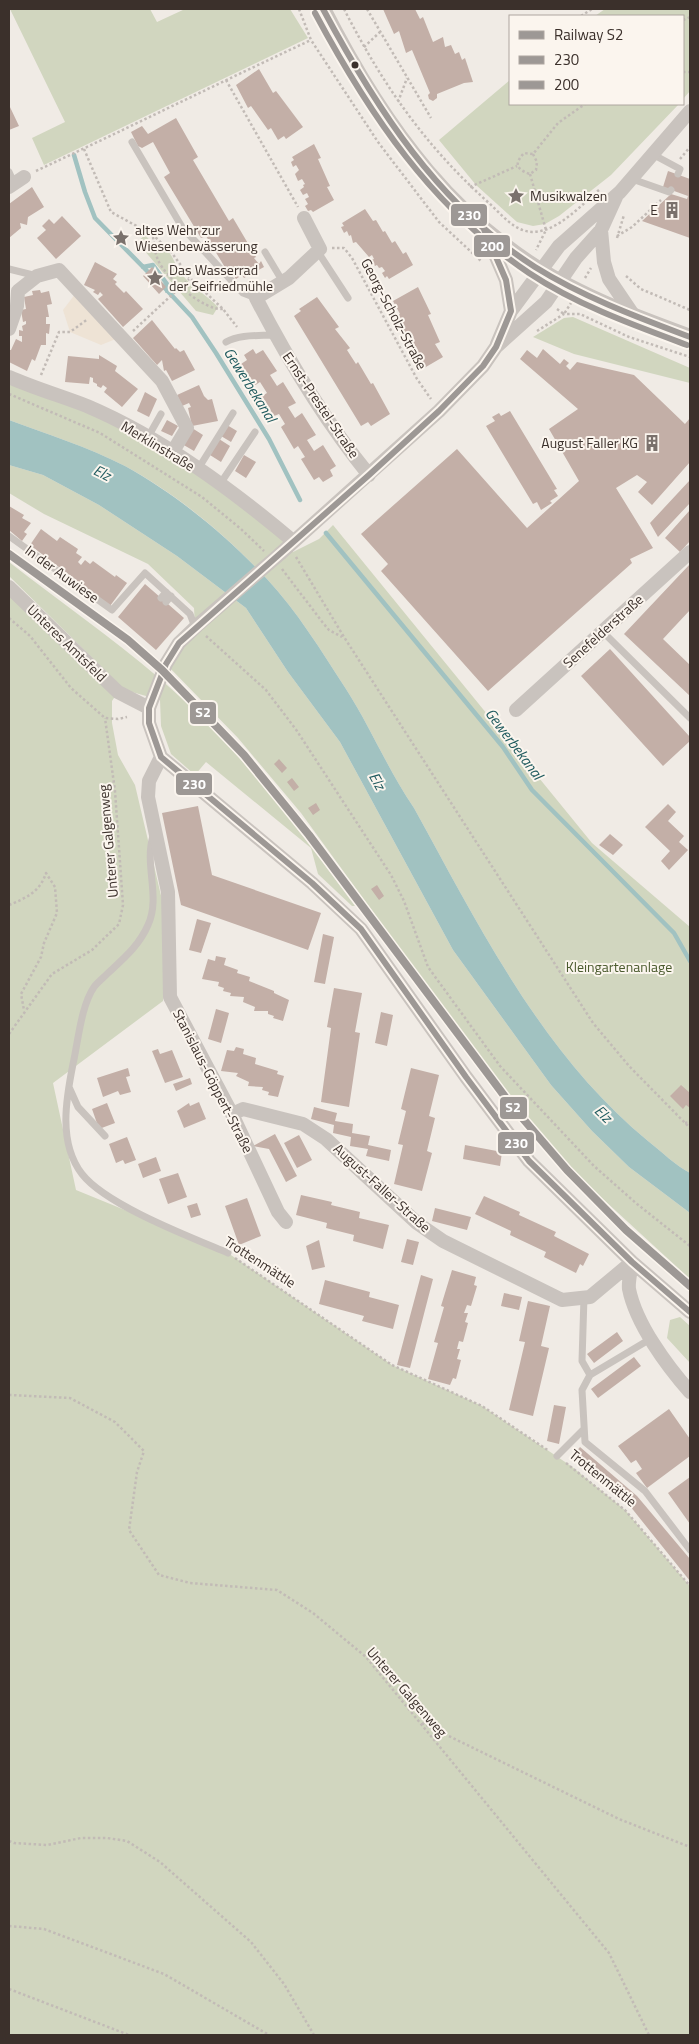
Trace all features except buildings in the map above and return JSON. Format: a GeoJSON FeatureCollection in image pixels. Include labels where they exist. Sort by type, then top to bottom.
{"type":"FeatureCollection","features":[{"type":"Feature","properties":{"kind":"street"},"geometry":{"type":"LineString","coordinates":[[323,9],[366,89],[398,137],[431,178],[483,227],[540,269],[577,291],[634,316],[690,337]]}},
{"type":"Feature","properties":{"kind":"street"},"geometry":{"type":"LineString","coordinates":[[690,111],[618,194],[577,229],[540,269],[511,311],[496,347],[483,366],[439,411],[369,475],[197,625],[179,643],[166,664],[149,708],[149,723],[161,757],[312,883],[361,929],[466,1077],[529,1161],[632,1262],[690,1312]]}},
{"type":"Feature","properties":{"kind":"street"},"geometry":{"type":"LineString","coordinates":[[496,347],[546,302],[576,258],[601,230],[618,194]]}},
{"type":"Feature","properties":{"kind":"street"},"geometry":{"type":"LineString","coordinates":[[256,298],[283,282],[319,250],[304,218]]}},
{"type":"Feature","properties":{"kind":"street"},"geometry":{"type":"LineString","coordinates":[[483,227],[506,280],[511,311]]}},
{"type":"Feature","properties":{"kind":"street"},"geometry":{"type":"LineString","coordinates":[[601,230],[604,262],[609,279],[634,316]]}},
{"type":"Feature","properties":{"kind":"street"},"geometry":{"type":"LineString","coordinates":[[9,329],[17,306],[18,291],[37,276],[60,270],[162,381],[187,428],[172,454]]}},
{"type":"Feature","properties":{"kind":"street","name":"Ernst-Prestel-Straße"},"geometry":{"type":"LineString","coordinates":[[256,298],[275,334],[332,425],[369,475]]}},
{"type":"Feature","properties":{"kind":"street","name":"Merklinstraße"},"geometry":{"type":"LineString","coordinates":[[9,377],[87,407],[148,438],[244,500],[293,541]]}},
{"type":"Feature","properties":{"kind":"street","name":"Senefelderstraße"},"geometry":{"type":"LineString","coordinates":[[516,710],[690,552]]}},
{"type":"Feature","properties":{"kind":"street","name":"Unteres Amtsfeld"},"geometry":{"type":"LineString","coordinates":[[9,587],[118,692],[149,708]]}},
{"type":"Feature","properties":{"kind":"street","name":"Stanislaus-Göppert-Straße"},"geometry":{"type":"LineString","coordinates":[[161,757],[149,781],[148,797],[168,892],[170,997],[232,1114],[278,1212],[286,1222]]}},
{"type":"Feature","properties":{"kind":"street","name":"August-Faller-Straße"},"geometry":{"type":"LineString","coordinates":[[232,1114],[243,1109],[303,1124],[326,1138],[417,1223],[443,1241],[562,1300],[590,1296],[632,1262]]}},
{"type":"Feature","properties":{"kind":"street"},"geometry":{"type":"LineString","coordinates":[[632,1262],[629,1287],[636,1312],[674,1373],[690,1392]]}},
{"type":"Feature","properties":{"kind":"lane","name":"Ernst-Prestel-Straße"},"geometry":{"type":"LineString","coordinates":[[132,142],[182,227],[243,293],[256,298]]}},
{"type":"Feature","properties":{"kind":"lane"},"geometry":{"type":"LineString","coordinates":[[654,154],[680,169],[678,174]]}},
{"type":"Feature","properties":{"kind":"lane"},"geometry":{"type":"LineString","coordinates":[[632,179],[670,191]]}},
{"type":"Feature","properties":{"kind":"lane"},"geometry":{"type":"LineString","coordinates":[[319,250],[348,298]]}},
{"type":"Feature","properties":{"kind":"lane"},"geometry":{"type":"LineString","coordinates":[[264,252],[283,282]]}},
{"type":"Feature","properties":{"kind":"lane"},"geometry":{"type":"LineString","coordinates":[[9,269],[37,276]]}},
{"type":"Feature","properties":{"kind":"lane"},"geometry":{"type":"LineString","coordinates":[[226,342],[237,336],[247,337],[275,334]]}},
{"type":"Feature","properties":{"kind":"lane"},"geometry":{"type":"LineString","coordinates":[[198,470],[233,412]]}},
{"type":"Feature","properties":{"kind":"lane"},"geometry":{"type":"LineString","coordinates":[[148,438],[161,414]]}},
{"type":"Feature","properties":{"kind":"lane"},"geometry":{"type":"LineString","coordinates":[[220,485],[254,432]]}},
{"type":"Feature","properties":{"kind":"lane","name":"In der Auwiese"},"geometry":{"type":"LineString","coordinates":[[9,536],[112,610],[145,574],[166,597],[190,614],[197,625]]}},
{"type":"Feature","properties":{"kind":"lane"},"geometry":{"type":"LineString","coordinates":[[603,632],[690,718]]}},
{"type":"Feature","properties":{"kind":"lane","name":"Trottenmättle"},"geometry":{"type":"LineString","coordinates":[[155,830],[149,850],[154,889],[149,924],[137,946],[94,988],[84,1015],[68,1087],[66,1127],[72,1154],[82,1174],[108,1196],[163,1224],[228,1252]]}},
{"type":"Feature","properties":{"kind":"lane"},"geometry":{"type":"LineString","coordinates":[[68,1087],[78,1107],[105,1136]]}},
{"type":"Feature","properties":{"kind":"lane"},"geometry":{"type":"LineString","coordinates":[[584,1297],[582,1361],[590,1375]]}},
{"type":"Feature","properties":{"kind":"lane"},"geometry":{"type":"LineString","coordinates":[[652,1338],[590,1375],[582,1390],[585,1442],[645,1492],[690,1550]]}},
{"type":"Feature","properties":{"kind":"lane"},"geometry":{"type":"LineString","coordinates":[[556,1456],[584,1428]]}},
{"type":"Feature","properties":{"kind":"path"},"geometry":{"type":"LineString","coordinates":[[344,9],[364,47],[398,102],[427,140],[470,187],[515,228],[532,232],[546,230],[530,174]]}},
{"type":"Feature","properties":{"kind":"path"},"geometry":{"type":"LineString","coordinates":[[367,9],[431,118]]}},
{"type":"Feature","properties":{"kind":"path"},"geometry":{"type":"LineString","coordinates":[[364,47],[380,32]]}},
{"type":"Feature","properties":{"kind":"path"},"geometry":{"type":"LineString","coordinates":[[14,180],[84,149],[311,40]]}},
{"type":"Feature","properties":{"kind":"path"},"geometry":{"type":"LineString","coordinates":[[398,102],[407,78]]}},
{"type":"Feature","properties":{"kind":"path"},"geometry":{"type":"LineString","coordinates":[[226,80],[304,218]]}},
{"type":"Feature","properties":{"kind":"path"},"geometry":{"type":"LineString","coordinates":[[533,154],[558,123],[584,105]]}},
{"type":"Feature","properties":{"kind":"path"},"geometry":{"type":"LineString","coordinates":[[84,149],[111,212],[153,236],[172,253],[190,278],[223,309],[247,337]]}},
{"type":"Feature","properties":{"kind":"path"},"geometry":{"type":"LineString","coordinates":[[530,174],[520,171],[517,161],[524,154],[533,154]]}},
{"type":"Feature","properties":{"kind":"path"},"geometry":{"type":"LineString","coordinates":[[530,174],[536,170],[537,162],[533,154]]}},
{"type":"Feature","properties":{"kind":"path"},"geometry":{"type":"LineString","coordinates":[[470,187],[517,166]]}},
{"type":"Feature","properties":{"kind":"path"},"geometry":{"type":"LineString","coordinates":[[616,237],[632,227],[670,191]]}},
{"type":"Feature","properties":{"kind":"path"},"geometry":{"type":"LineString","coordinates":[[617,244],[616,237],[624,218],[618,194]]}},
{"type":"Feature","properties":{"kind":"path"},"geometry":{"type":"LineString","coordinates":[[153,236],[157,259],[164,271],[195,299],[214,310],[223,309]]}},
{"type":"Feature","properties":{"kind":"path","name":"Georg-Scholz-Straße"},"geometry":{"type":"LineString","coordinates":[[319,250],[344,248],[352,258],[417,379],[439,411]]}},
{"type":"Feature","properties":{"kind":"path"},"geometry":{"type":"LineString","coordinates":[[622,273],[641,289],[690,310]]}},
{"type":"Feature","properties":{"kind":"path"},"geometry":{"type":"LineString","coordinates":[[125,339],[190,278]]}},
{"type":"Feature","properties":{"kind":"path"},"geometry":{"type":"LineString","coordinates":[[36,388],[58,332],[70,332],[98,312]]}},
{"type":"Feature","properties":{"kind":"path"},"geometry":{"type":"LineString","coordinates":[[536,332],[564,314],[580,314],[629,337],[690,358]]}},
{"type":"Feature","properties":{"kind":"path"},"geometry":{"type":"LineString","coordinates":[[9,394],[100,434],[202,497],[275,557],[329,630],[344,637]]}},
{"type":"Feature","properties":{"kind":"path"},"geometry":{"type":"LineString","coordinates":[[293,541],[293,553],[344,637],[593,1023],[629,1066],[690,1128]]}},
{"type":"Feature","properties":{"kind":"path"},"geometry":{"type":"LineString","coordinates":[[9,618],[30,636],[71,688],[105,718],[118,719],[127,717]]}},
{"type":"Feature","properties":{"kind":"path"},"geometry":{"type":"LineString","coordinates":[[212,642],[266,690],[298,731],[391,875],[404,901],[428,967],[500,1066],[594,1166],[637,1204],[690,1246]]}},
{"type":"Feature","properties":{"kind":"path","name":"Unterer Galgenweg"},"geometry":{"type":"LineString","coordinates":[[9,1034],[52,974],[92,950],[119,924],[124,905],[115,791],[105,718]]}},
{"type":"Feature","properties":{"kind":"path"},"geometry":{"type":"LineString","coordinates":[[9,906],[32,895],[44,880],[46,874],[55,887],[57,913],[41,957],[22,994],[24,1011]]}},
{"type":"Feature","properties":{"kind":"path"},"geometry":{"type":"LineString","coordinates":[[685,1123],[690,1122]]}},
{"type":"Feature","properties":{"kind":"path","name":"Trottenmättle"},"geometry":{"type":"LineString","coordinates":[[228,1252],[392,1365],[482,1406],[556,1456],[625,1510],[690,1586]]}},
{"type":"Feature","properties":{"kind":"path","name":"Unterer Galgenweg"},"geometry":{"type":"LineString","coordinates":[[9,1395],[70,1398],[115,1422],[144,1452],[137,1472],[129,1530],[160,1575],[190,1583],[277,1590],[313,1612],[366,1657],[609,1953],[649,2035]]}},
{"type":"Feature","properties":{"kind":"path"},"geometry":{"type":"LineString","coordinates":[[421,1722],[619,1819],[690,1847]]}},
{"type":"Feature","properties":{"kind":"path"},"geometry":{"type":"LineString","coordinates":[[9,1841],[14,1844],[47,1845],[81,1838],[107,1838],[127,1841],[160,1862],[251,1942],[284,1984],[314,2035]]}},
{"type":"Feature","properties":{"kind":"path"},"geometry":{"type":"LineString","coordinates":[[9,1926],[44,1928],[164,1974],[268,2035]]}},
{"type":"Feature","properties":{"kind":"path"},"geometry":{"type":"LineString","coordinates":[[9,1989],[129,2035]]}},
{"type":"Feature","properties":{"kind":"green space"},"geometry":{"type":"Polygon","coordinates":[[[10,9],[150,9],[157,22],[185,9],[290,9],[308,38],[44,165],[32,138],[65,122],[10,9]]]}},
{"type":"Feature","properties":{"kind":"green space"},"geometry":{"type":"Polygon","coordinates":[[[605,9],[690,9],[690,91],[684,98],[684,15],[596,15],[605,9]]]}},
{"type":"Feature","properties":{"kind":"green space"},"geometry":{"type":"Polygon","coordinates":[[[509,81],[509,105],[678,105],[611,175],[559,216],[545,224],[533,226],[517,222],[476,185],[439,140],[509,81]]]}},
{"type":"Feature","properties":{"kind":"green space"},"geometry":{"type":"Polygon","coordinates":[[[145,235],[155,246],[165,249],[171,255],[184,277],[218,307],[213,315],[196,311],[137,242],[145,235]]]}},
{"type":"Feature","properties":{"kind":"green space"},"geometry":{"type":"Polygon","coordinates":[[[573,317],[690,368],[690,383],[574,354],[533,337],[564,318],[573,317]]]}},
{"type":"Feature","properties":{"kind":"green space","name":"Kleingartenanlage"},"geometry":{"type":"Polygon","coordinates":[[[9,377],[147,438],[293,541],[293,552],[319,539],[333,525],[592,843],[690,927],[690,1173],[648,1141],[610,1107],[576,1069],[545,1029],[516,986],[463,898],[355,704],[309,632],[278,591],[235,547],[164,489],[125,466],[97,453],[9,420],[9,377]]]}},
{"type":"Feature","properties":{"kind":"green space"},"geometry":{"type":"Polygon","coordinates":[[[9,465],[43,475],[99,505],[177,556],[246,608],[288,672],[340,742],[453,950],[551,1085],[592,1131],[629,1167],[690,1213],[690,1279],[580,1178],[499,1085],[301,813],[238,738],[166,664],[195,627],[194,608],[148,564],[44,514],[9,493],[9,465]]]}},
{"type":"Feature","properties":{"kind":"green space"},"geometry":{"type":"Polygon","coordinates":[[[9,562],[122,648],[187,703],[263,786],[310,846],[355,906],[352,906],[318,874],[311,848],[206,762],[195,775],[171,754],[161,726],[160,700],[125,690],[9,576],[9,562]]]}},
{"type":"Feature","properties":{"kind":"green space"},"geometry":{"type":"Polygon","coordinates":[[[9,587],[118,692],[112,701],[112,723],[118,755],[135,785],[163,904],[163,1001],[53,1083],[76,1190],[225,1251],[392,1365],[482,1406],[571,1466],[625,1510],[690,1586],[690,2035],[9,2035],[9,587]]]}},
{"type":"Feature","properties":{"kind":"green space"},"geometry":{"type":"Polygon","coordinates":[[[680,1317],[690,1326],[690,1363],[667,1338],[670,1320],[680,1317]]]}},
{"type":"Feature","properties":{"kind":"shaded area"},"geometry":{"type":"Polygon","coordinates":[[[79,289],[123,336],[101,345],[70,332],[63,310],[79,289]]]}},
{"type":"Feature","properties":{"kind":"water","name":"Elz"},"geometry":{"type":"Polygon","coordinates":[[[9,420],[97,453],[125,466],[163,489],[235,547],[278,591],[309,632],[355,704],[463,898],[516,986],[545,1029],[576,1069],[610,1107],[648,1141],[690,1173],[690,1213],[629,1167],[592,1131],[551,1085],[453,950],[340,742],[288,672],[246,608],[177,556],[99,505],[43,475],[9,465],[9,420]]]}},
{"type":"Feature","properties":{"kind":"waterway","name":"Gewerbekanal"},"geometry":{"type":"LineString","coordinates":[[74,155],[95,218],[151,275]]}},
{"type":"Feature","properties":{"kind":"waterway","name":"Gewerbekanal"},"geometry":{"type":"LineString","coordinates":[[143,267],[153,265],[167,284],[167,291]]}},
{"type":"Feature","properties":{"kind":"waterway","name":"Gewerbekanal"},"geometry":{"type":"LineString","coordinates":[[162,285],[192,317],[216,353],[269,439],[300,500]]}},
{"type":"Feature","properties":{"kind":"waterway","name":"Gewerbekanal"},"geometry":{"type":"LineString","coordinates":[[326,533],[503,747],[532,790],[674,933],[690,961]]}},
{"type":"Feature","properties":{"kind":"rail line","name":"S2"},"geometry":{"type":"LineString","coordinates":[[9,554],[128,640],[162,670],[244,755],[309,835],[512,1106],[567,1170],[626,1230],[690,1286]]}},
{"type":"Feature","properties":{"kind":"transit line","name":"230"},"geometry":{"type":"LineString","coordinates":[[323,9],[365,82],[412,152],[468,214],[500,242],[553,278],[611,306],[690,337]]}},
{"type":"Feature","properties":{"kind":"transit line","name":"200"},"geometry":{"type":"LineString","coordinates":[[315,13],[336,51],[381,123],[433,189],[462,219],[494,247],[529,273],[566,295],[606,314],[687,345]]}},
{"type":"Feature","properties":{"kind":"transit line","name":"230"},"geometry":{"type":"LineString","coordinates":[[483,227],[506,280],[511,311],[496,347],[483,366],[439,411],[179,643],[166,664],[149,708],[149,723],[161,757],[312,883],[361,929],[466,1077],[529,1161],[632,1262],[690,1312]]}},
{"type":"Feature","properties":{"kind":"place","name":"Musikwalzen"},"geometry":{"type":"Point","coordinates":[516,196]}},
{"type":"Feature","properties":{"kind":"place","name":"E"},"geometry":{"type":"Point","coordinates":[672,210]}},
{"type":"Feature","properties":{"kind":"place","name":"altes Wehr zur Wiesenbewässerung"},"geometry":{"type":"Point","coordinates":[121,238]}},
{"type":"Feature","properties":{"kind":"place","name":"Das Wasserrad der Seifriedmühle"},"geometry":{"type":"Point","coordinates":[155,278]}},
{"type":"Feature","properties":{"kind":"place","name":"August Faller KG"},"geometry":{"type":"Point","coordinates":[652,443]}}]}
